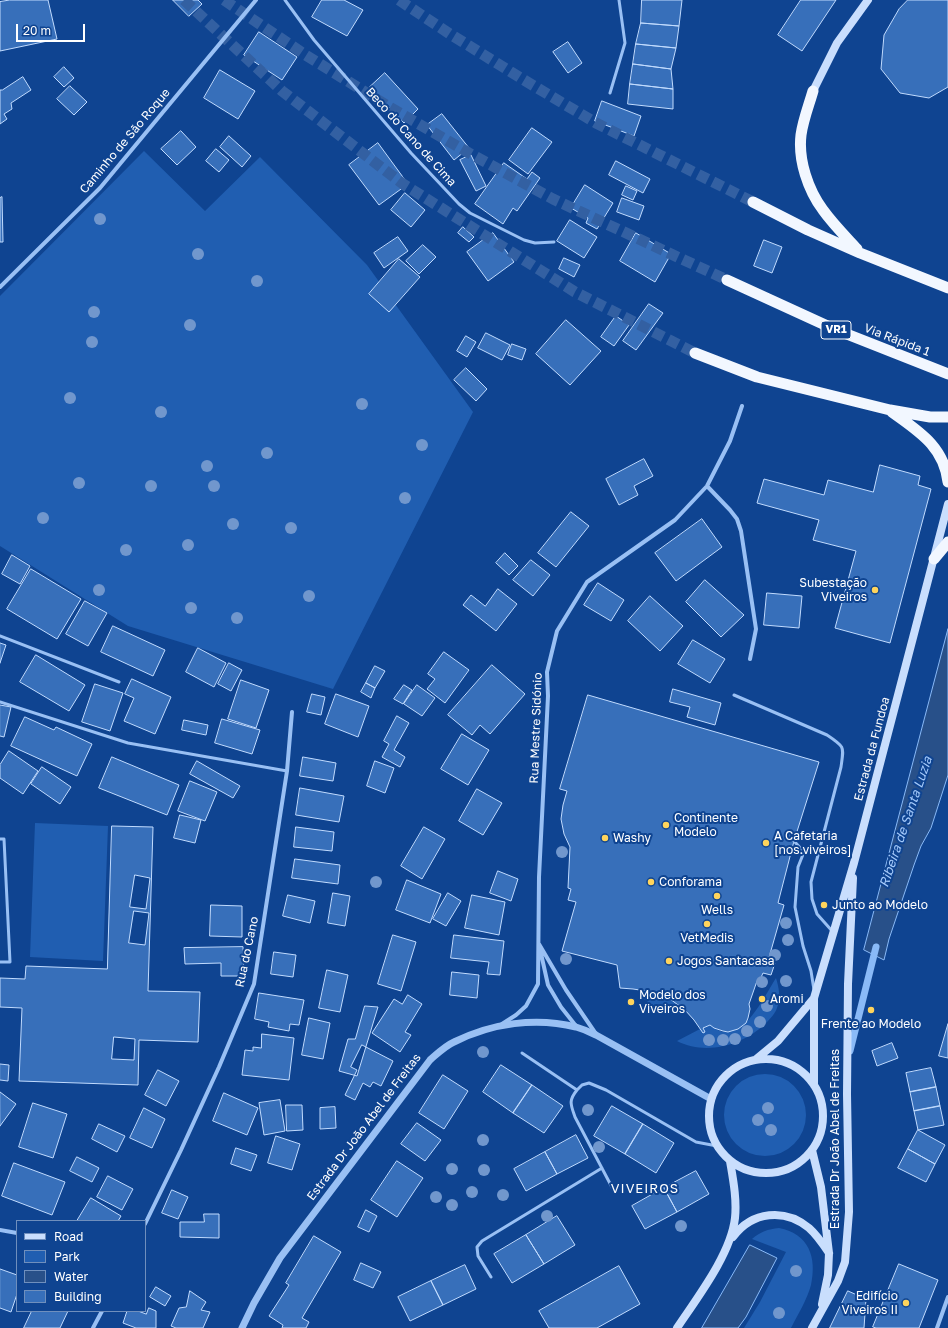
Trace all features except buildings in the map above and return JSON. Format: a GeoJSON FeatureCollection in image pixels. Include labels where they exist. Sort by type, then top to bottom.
{"type":"FeatureCollection","features":[{"type":"Feature","properties":{"kind":"highway"},"geometry":{"type":"LineString","coordinates":[[813,91],[802,127],[801,137],[803,164],[806,177],[822,210],[860,253]]}},
{"type":"Feature","properties":{"kind":"highway"},"geometry":{"type":"LineString","coordinates":[[752,202],[808,230],[860,253],[948,288]]}},
{"type":"Feature","properties":{"kind":"highway","name":"Via Rápida 1"},"geometry":{"type":"LineString","coordinates":[[727,280],[834,329],[948,374]]}},
{"type":"Feature","properties":{"kind":"highway"},"geometry":{"type":"LineString","coordinates":[[695,353],[757,377],[890,410],[930,418],[948,417]]}},
{"type":"Feature","properties":{"kind":"highway"},"geometry":{"type":"LineString","coordinates":[[890,410],[916,429],[933,445],[942,458],[947,470],[948,482]]}},
{"type":"Feature","properties":{"kind":"highway"},"geometry":{"type":"LineString","coordinates":[[934,559],[948,542]]}},
{"type":"Feature","properties":{"kind":"main road"},"geometry":{"type":"LineString","coordinates":[[813,91],[837,43],[868,0]]}},
{"type":"Feature","properties":{"kind":"main road","name":"Estrada da Fundoa"},"geometry":{"type":"LineString","coordinates":[[814,1086],[815,997],[854,863],[948,504]]}},
{"type":"Feature","properties":{"kind":"main road","name":"Estrada Dr João Abel de Freitas"},"geometry":{"type":"LineString","coordinates":[[812,1328],[838,1281],[845,1262],[849,1212],[847,1094],[848,984],[854,863]]}},
{"type":"Feature","properties":{"kind":"main road","name":"Estrada da Fundoa"},"geometry":{"type":"LineString","coordinates":[[755,1060],[778,1042],[815,997]]}},
{"type":"Feature","properties":{"kind":"main road"},"geometry":{"type":"LineString","coordinates":[[768,1059],[782,1061],[795,1067],[806,1075],[814,1086],[821,1101],[823,1118],[820,1135],[812,1150],[795,1165],[774,1172],[752,1172],[740,1167],[730,1160],[717,1146],[711,1131],[709,1115],[712,1099],[718,1085],[728,1073],[740,1065],[755,1060],[768,1059]]}},
{"type":"Feature","properties":{"kind":"main road","name":"Estrada Dr João Abel de Freitas"},"geometry":{"type":"LineString","coordinates":[[812,1150],[822,1187],[829,1253],[828,1275],[820,1313]]}},
{"type":"Feature","properties":{"kind":"main road"},"geometry":{"type":"LineString","coordinates":[[730,1160],[735,1203],[735,1217],[730,1240]]}},
{"type":"Feature","properties":{"kind":"main road"},"geometry":{"type":"LineString","coordinates":[[677,1328],[709,1279],[730,1240],[739,1228],[747,1222],[764,1215],[784,1215],[796,1220],[809,1229],[829,1253]]}},
{"type":"Feature","properties":{"kind":"street","name":"Caminho de São Roque"},"geometry":{"type":"LineString","coordinates":[[0,287],[100,188],[256,0]]}},
{"type":"Feature","properties":{"kind":"street","name":"Rua Mestre Sidónio"},"geometry":{"type":"LineString","coordinates":[[500,1026],[526,1006],[538,984],[539,877],[548,696],[547,672],[557,630],[587,582],[675,520],[707,486],[730,442],[742,406]]}},
{"type":"Feature","properties":{"kind":"street"},"geometry":{"type":"LineString","coordinates":[[707,486],[737,518],[741,531],[756,629],[750,659]]}},
{"type":"Feature","properties":{"kind":"street","name":"Rua do Cano"},"geometry":{"type":"LineString","coordinates":[[146,1222],[182,1150],[254,984],[287,771],[292,712]]}},
{"type":"Feature","properties":{"kind":"street","name":"Rua Mestre Sidónio"},"geometry":{"type":"LineString","coordinates":[[538,943],[548,985],[561,1007],[577,1028]]}},
{"type":"Feature","properties":{"kind":"street"},"geometry":{"type":"LineString","coordinates":[[538,943],[566,990],[596,1034]]}},
{"type":"Feature","properties":{"kind":"street","name":"Estrada Dr João Abel de Freitas"},"geometry":{"type":"LineString","coordinates":[[242,1328],[254,1303],[280,1258],[430,1060],[453,1042],[500,1026],[524,1023],[550,1023],[577,1028],[596,1034],[712,1099]]}},
{"type":"Feature","properties":{"kind":"street"},"geometry":{"type":"LineString","coordinates":[[0,1230],[16,1233]]}},
{"type":"Feature","properties":{"kind":"street"},"geometry":{"type":"LineString","coordinates":[[936,1328],[948,1297]]}},
{"type":"Feature","properties":{"kind":"street"},"geometry":{"type":"LineString","coordinates":[[93,1328],[101,1312]]}},
{"type":"Feature","properties":{"kind":"lane","name":"Beco do Cano de Cima"},"geometry":{"type":"LineString","coordinates":[[285,0],[314,40],[411,153],[458,204],[470,213],[524,240],[535,243],[554,242]]}},
{"type":"Feature","properties":{"kind":"lane"},"geometry":{"type":"LineString","coordinates":[[610,93],[625,42],[619,0]]}},
{"type":"Feature","properties":{"kind":"lane"},"geometry":{"type":"LineString","coordinates":[[0,636],[119,682]]}},
{"type":"Feature","properties":{"kind":"lane"},"geometry":{"type":"LineString","coordinates":[[734,695],[827,735],[841,745],[844,751],[811,882],[812,899],[817,914],[834,933]]}},
{"type":"Feature","properties":{"kind":"lane"},"geometry":{"type":"LineString","coordinates":[[0,702],[128,743],[287,771]]}},
{"type":"Feature","properties":{"kind":"lane"},"geometry":{"type":"LineString","coordinates":[[0,838],[4,839],[10,962],[0,962]]}},
{"type":"Feature","properties":{"kind":"lane"},"geometry":{"type":"LineString","coordinates":[[794,841],[804,852],[798,867],[796,907],[803,946],[811,971],[815,997]]}},
{"type":"Feature","properties":{"kind":"lane"},"geometry":{"type":"LineString","coordinates":[[522,1053],[577,1090]]}},
{"type":"Feature","properties":{"kind":"lane"},"geometry":{"type":"LineString","coordinates":[[615,1193],[575,1117],[571,1103],[572,1097],[582,1085],[590,1083],[606,1090],[696,1142],[717,1146]]}},
{"type":"Feature","properties":{"kind":"lane"},"geometry":{"type":"LineString","coordinates":[[491,1277],[478,1256],[477,1247],[482,1241],[602,1168]]}},
{"type":"Feature","properties":{"kind":"green space"},"geometry":{"type":"Polygon","coordinates":[[[144,151],[205,211],[260,157],[367,265],[473,412],[333,689],[128,626],[0,546],[0,296],[144,151]]]}},
{"type":"Feature","properties":{"kind":"green space"},"geometry":{"type":"Polygon","coordinates":[[[35,823],[108,826],[103,961],[30,957],[35,823]]]}},
{"type":"Feature","properties":{"kind":"green space"},"geometry":{"type":"Polygon","coordinates":[[[776,978],[779,989],[779,997],[776,1010],[766,1023],[757,1031],[736,1042],[712,1048],[700,1048],[677,1041],[700,1029],[703,1033],[703,1028],[710,1025],[721,1031],[731,1031],[741,1027],[757,1009],[776,978]]]}},
{"type":"Feature","properties":{"kind":"green space"},"geometry":{"type":"Polygon","coordinates":[[[642,990],[666,997],[687,1012],[674,1014],[662,1010],[639,996],[642,990]]]}},
{"type":"Feature","properties":{"kind":"green space"},"geometry":{"type":"Polygon","coordinates":[[[757,1074],[773,1074],[788,1081],[799,1092],[806,1107],[806,1123],[803,1131],[794,1144],[781,1153],[773,1156],[757,1156],[742,1149],[731,1138],[724,1123],[724,1107],[731,1092],[742,1081],[757,1074]]]}},
{"type":"Feature","properties":{"kind":"green space"},"geometry":{"type":"Polygon","coordinates":[[[779,1228],[798,1236],[804,1241],[808,1248],[813,1265],[813,1275],[809,1291],[805,1302],[791,1328],[744,1328],[760,1302],[786,1252],[752,1239],[764,1231],[779,1228]]]}},
{"type":"Feature","properties":{"kind":"water"},"geometry":{"type":"Polygon","coordinates":[[[948,629],[948,775],[931,828],[921,846],[914,865],[889,939],[884,960],[864,950],[948,629]]]}},
{"type":"Feature","properties":{"kind":"water"},"geometry":{"type":"Polygon","coordinates":[[[750,1245],[777,1258],[746,1317],[738,1328],[702,1328],[750,1245]]]}},
{"type":"Feature","properties":{"kind":"waterway","name":"Ribeira de Santa Luzia"},"geometry":{"type":"LineString","coordinates":[[850,1051],[876,947]]}},
{"type":"Feature","properties":{"kind":"tunnel"},"geometry":{"type":"LineString","coordinates":[[184,0],[282,91],[403,184],[575,292],[695,353]]}},
{"type":"Feature","properties":{"kind":"tunnel"},"geometry":{"type":"LineString","coordinates":[[224,0],[304,54],[386,105],[469,153],[553,199],[727,280]]}},
{"type":"Feature","properties":{"kind":"tunnel"},"geometry":{"type":"LineString","coordinates":[[399,0],[450,34],[596,123],[753,202]]}},
{"type":"Feature","properties":{"kind":"place","name":"Subestação Viveiros"},"geometry":{"type":"Point","coordinates":[875,590]}},
{"type":"Feature","properties":{"kind":"place","name":"Continente Modelo"},"geometry":{"type":"Point","coordinates":[666,825]}},
{"type":"Feature","properties":{"kind":"place","name":"Washy"},"geometry":{"type":"Point","coordinates":[605,838]}},
{"type":"Feature","properties":{"kind":"place","name":"A Cafetaria [nos.viveiros]"},"geometry":{"type":"Point","coordinates":[766,843]}},
{"type":"Feature","properties":{"kind":"place","name":"Conforama"},"geometry":{"type":"Point","coordinates":[651,882]}},
{"type":"Feature","properties":{"kind":"place","name":"Wells"},"geometry":{"type":"Point","coordinates":[717,896]}},
{"type":"Feature","properties":{"kind":"place","name":"Junto ao Modelo"},"geometry":{"type":"Point","coordinates":[824,905]}},
{"type":"Feature","properties":{"kind":"place","name":"VetMedis"},"geometry":{"type":"Point","coordinates":[707,924]}},
{"type":"Feature","properties":{"kind":"place","name":"Jogos Santacasa"},"geometry":{"type":"Point","coordinates":[669,961]}},
{"type":"Feature","properties":{"kind":"place","name":"Aromi"},"geometry":{"type":"Point","coordinates":[762,999]}},
{"type":"Feature","properties":{"kind":"place","name":"Modelo dos Viveiros"},"geometry":{"type":"Point","coordinates":[631,1002]}},
{"type":"Feature","properties":{"kind":"place","name":"Frente ao Modelo"},"geometry":{"type":"Point","coordinates":[871,1010]}},
{"type":"Feature","properties":{"kind":"place","name":"Edifício Viveiros II"},"geometry":{"type":"Point","coordinates":[906,1303]}},
{"type":"Feature","properties":{"kind":"district","name":"VIVEIROS"},"geometry":{"type":"Point","coordinates":[645,1189]}}]}
